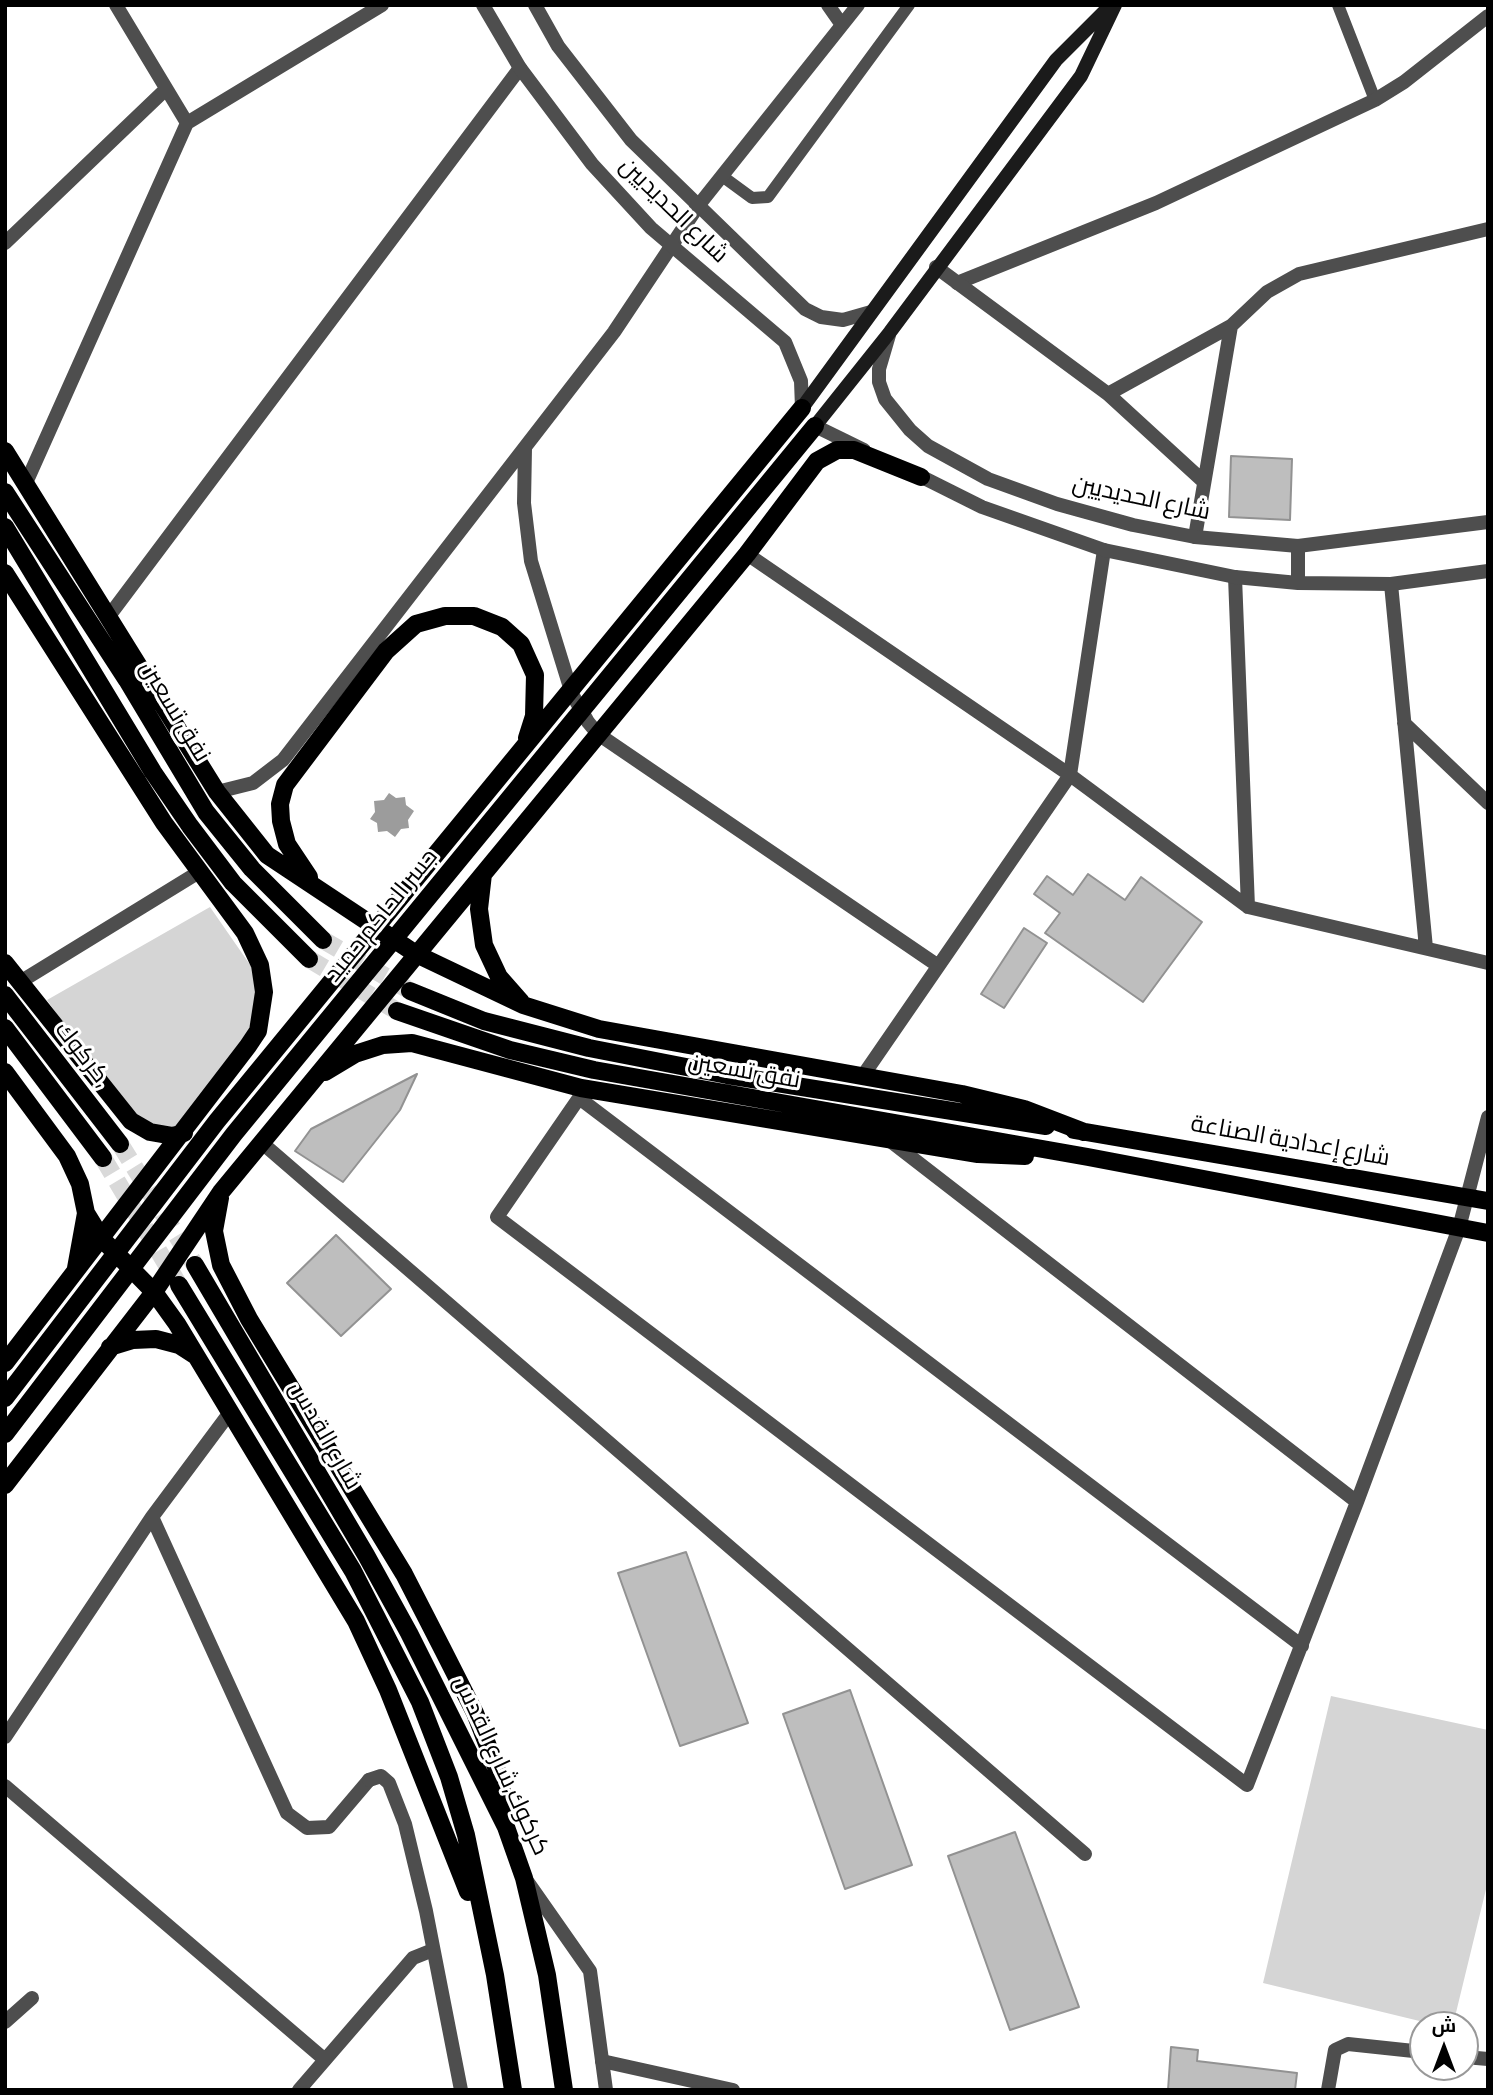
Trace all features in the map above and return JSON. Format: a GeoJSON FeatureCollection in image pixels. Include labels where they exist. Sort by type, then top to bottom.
{"type":"FeatureCollection","features":[{"type":"Feature","properties":{"kind":"main road"},"geometry":{"type":"LineString","coordinates":[[810,432],[890,332],[1081,76],[1113,5]]}},
{"type":"Feature","properties":{"kind":"main road"},"geometry":{"type":"LineString","coordinates":[[802,408],[1056,60],[1113,5]]}},
{"type":"Feature","properties":{"kind":"main road","name":"جسر الحاكم حميد"},"geometry":{"type":"LineString","coordinates":[[5,1398],[217,1121],[802,408]]}},
{"type":"Feature","properties":{"kind":"main road","name":"جسر الحاكم حميد"},"geometry":{"type":"LineString","coordinates":[[5,1434],[234,1134],[810,432]]}},
{"type":"Feature","properties":{"kind":"main road"},"geometry":{"type":"LineString","coordinates":[[5,1485],[154,1292],[221,1192],[747,554],[817,461],[837,450],[854,450],[921,477]]}},
{"type":"Feature","properties":{"kind":"main road"},"geometry":{"type":"LineString","coordinates":[[5,451],[216,792],[267,855],[416,954],[523,1005],[637,1037],[993,1101],[1084,1132]]}},
{"type":"Feature","properties":{"kind":"main road","name":"نفق تسعين"},"geometry":{"type":"LineString","coordinates":[[5,492],[127,680],[206,812],[252,869],[323,940]]}},
{"type":"Feature","properties":{"kind":"main road","name":"نفق تسعين"},"geometry":{"type":"LineString","coordinates":[[5,527],[153,772],[190,826],[233,883],[309,959]]}},
{"type":"Feature","properties":{"kind":"main road"},"geometry":{"type":"LineString","coordinates":[[5,573],[199,872],[245,933],[260,965],[264,992],[258,1031],[184,1133],[5,1363]]}},
{"type":"Feature","properties":{"kind":"main road"},"geometry":{"type":"LineString","coordinates":[[323,893],[300,868],[287,844],[280,804],[285,785],[386,651],[416,624],[444,616],[474,616],[502,627],[522,645],[532,663],[536,697],[529,734],[517,756]]}},
{"type":"Feature","properties":{"kind":"main road"},"geometry":{"type":"LineString","coordinates":[[483,873],[479,909],[484,945],[499,977],[523,1005]]}},
{"type":"Feature","properties":{"kind":"main road"},"geometry":{"type":"LineString","coordinates":[[5,963],[131,1121],[150,1132],[173,1136],[184,1133]]}},
{"type":"Feature","properties":{"kind":"main road","name":"نفق تسعين"},"geometry":{"type":"LineString","coordinates":[[410,991],[484,1021],[589,1048],[727,1075],[1084,1132]]}},
{"type":"Feature","properties":{"kind":"main road","name":"كركوك,"},"geometry":{"type":"LineString","coordinates":[[5,995],[120,1144]]}},
{"type":"Feature","properties":{"kind":"main road","name":"نفق تسعين"},"geometry":{"type":"LineString","coordinates":[[397,1011],[510,1050],[594,1070],[1088,1157]]}},
{"type":"Feature","properties":{"kind":"main road"},"geometry":{"type":"LineString","coordinates":[[5,1028],[103,1158]]}},
{"type":"Feature","properties":{"kind":"main road"},"geometry":{"type":"LineString","coordinates":[[313,1079],[355,1054],[383,1045],[412,1043],[580,1093],[978,1154],[1088,1157],[1488,1233]]}},
{"type":"Feature","properties":{"kind":"main road"},"geometry":{"type":"LineString","coordinates":[[5,1072],[67,1156],[80,1184],[86,1213],[102,1239],[154,1292],[199,1357],[356,1621],[388,1690],[484,1931]]}},
{"type":"Feature","properties":{"kind":"main road","name":"شارع إعدادية الصناعة"},"geometry":{"type":"LineString","coordinates":[[1084,1132],[1488,1201]]}},
{"type":"Feature","properties":{"kind":"main road"},"geometry":{"type":"LineString","coordinates":[[221,1192],[214,1231],[221,1265],[250,1319],[404,1574],[470,1702],[500,1777],[506,1827]]}},
{"type":"Feature","properties":{"kind":"main road"},"geometry":{"type":"LineString","coordinates":[[74,1274],[86,1213]]}},
{"type":"Feature","properties":{"kind":"main road","name":"شارع القدس"},"geometry":{"type":"LineString","coordinates":[[195,1265],[409,1633]]}},
{"type":"Feature","properties":{"kind":"main road","name":"كركوك,شارع القدس"},"geometry":{"type":"LineString","coordinates":[[179,1285],[353,1571],[420,1702],[449,1777],[466,1835],[495,1975],[513,2090]]}},
{"type":"Feature","properties":{"kind":"main road"},"geometry":{"type":"LineString","coordinates":[[110,1348],[133,1340],[156,1339],[179,1345],[199,1357]]}},
{"type":"Feature","properties":{"kind":"main road","name":"كركوك,شارع القدس"},"geometry":{"type":"LineString","coordinates":[[409,1633],[506,1827],[524,1878],[547,1975],[564,2090]]}},
{"type":"Feature","properties":{"kind":"street"},"geometry":{"type":"LineString","coordinates":[[116,5],[187,123]]}},
{"type":"Feature","properties":{"kind":"street"},"geometry":{"type":"LineString","coordinates":[[26,483],[187,123],[382,5]]}},
{"type":"Feature","properties":{"kind":"street","name":"شارع الحديديين"},"geometry":{"type":"LineString","coordinates":[[483,5],[520,68],[592,164],[651,228],[785,342],[801,381],[802,408]]}},
{"type":"Feature","properties":{"kind":"street","name":"شارع الحديديين"},"geometry":{"type":"LineString","coordinates":[[535,5],[558,46],[631,140],[805,309],[821,317],[843,320],[871,312]]}},
{"type":"Feature","properties":{"kind":"street"},"geometry":{"type":"LineString","coordinates":[[828,5],[842,25]]}},
{"type":"Feature","properties":{"kind":"street"},"geometry":{"type":"LineString","coordinates":[[216,792],[253,783],[283,760],[635,304],[698,206],[858,5]]}},
{"type":"Feature","properties":{"kind":"street"},"geometry":{"type":"LineString","coordinates":[[957,283],[1168,197],[1375,100],[1404,82],[1488,16]]}},
{"type":"Feature","properties":{"kind":"street"},"geometry":{"type":"LineString","coordinates":[[108,616],[520,68]]}},
{"type":"Feature","properties":{"kind":"street"},"geometry":{"type":"LineString","coordinates":[[5,243],[165,90]]}},
{"type":"Feature","properties":{"kind":"street"},"geometry":{"type":"LineString","coordinates":[[1108,394],[1231,326],[1267,292],[1299,274],[1488,229]]}},
{"type":"Feature","properties":{"kind":"street"},"geometry":{"type":"LineString","coordinates":[[936,268],[1108,394],[1203,481]]}},
{"type":"Feature","properties":{"kind":"street"},"geometry":{"type":"LineString","coordinates":[[1195,537],[1231,326]]}},
{"type":"Feature","properties":{"kind":"street","name":"شارع الحديديين"},"geometry":{"type":"LineString","coordinates":[[890,332],[879,369],[879,382],[885,399],[895,413],[928,446],[988,479],[1056,504],[1133,525],[1195,537],[1298,547],[1488,522]]}},
{"type":"Feature","properties":{"kind":"street"},"geometry":{"type":"LineString","coordinates":[[810,432],[921,477],[982,506],[1104,551],[1234,577],[1298,583],[1391,584],[1488,571]]}},
{"type":"Feature","properties":{"kind":"street"},"geometry":{"type":"LineString","coordinates":[[526,446],[527,532],[538,589],[572,694],[598,734],[937,965]]}},
{"type":"Feature","properties":{"kind":"street"},"geometry":{"type":"LineString","coordinates":[[1298,547],[1298,583]]}},
{"type":"Feature","properties":{"kind":"street"},"geometry":{"type":"LineString","coordinates":[[862,1077],[1070,775],[1104,551]]}},
{"type":"Feature","properties":{"kind":"street"},"geometry":{"type":"LineString","coordinates":[[747,554],[1070,775],[1248,907],[1488,963]]}},
{"type":"Feature","properties":{"kind":"street"},"geometry":{"type":"LineString","coordinates":[[1234,577],[1248,907]]}},
{"type":"Feature","properties":{"kind":"street"},"geometry":{"type":"LineString","coordinates":[[1391,584],[1426,948]]}},
{"type":"Feature","properties":{"kind":"street"},"geometry":{"type":"LineString","coordinates":[[1404,723],[1488,803]]}},
{"type":"Feature","properties":{"kind":"street"},"geometry":{"type":"LineString","coordinates":[[20,982],[199,872]]}},
{"type":"Feature","properties":{"kind":"street"},"geometry":{"type":"LineString","coordinates":[[1302,1646],[580,1093],[497,1217],[1247,1785],[1302,1646],[1357,1502],[1459,1228],[1488,1117]]}},
{"type":"Feature","properties":{"kind":"street"},"geometry":{"type":"LineString","coordinates":[[888,1139],[1357,1502]]}},
{"type":"Feature","properties":{"kind":"street"},"geometry":{"type":"LineString","coordinates":[[261,1142],[1085,1854]]}},
{"type":"Feature","properties":{"kind":"street"},"geometry":{"type":"LineString","coordinates":[[5,1737],[152,1517],[230,1410]]}},
{"type":"Feature","properties":{"kind":"street"},"geometry":{"type":"LineString","coordinates":[[152,1517],[287,1813],[307,1828],[329,1827],[369,1780],[381,1776],[389,1783],[405,1825],[461,2090]]}},
{"type":"Feature","properties":{"kind":"street"},"geometry":{"type":"LineString","coordinates":[[5,1786],[324,2059]]}},
{"type":"Feature","properties":{"kind":"street"},"geometry":{"type":"LineString","coordinates":[[524,1878],[590,1971],[606,2090]]}},
{"type":"Feature","properties":{"kind":"street"},"geometry":{"type":"LineString","coordinates":[[299,2090],[414,1958],[433,1950]]}},
{"type":"Feature","properties":{"kind":"street"},"geometry":{"type":"LineString","coordinates":[[5,2022],[32,1998]]}},
{"type":"Feature","properties":{"kind":"street"},"geometry":{"type":"LineString","coordinates":[[1328,2090],[1335,2050],[1348,2044],[1409,2051]]}},
{"type":"Feature","properties":{"kind":"street"},"geometry":{"type":"LineString","coordinates":[[602,2062],[733,2090]]}},
{"type":"Feature","properties":{"kind":"lane"},"geometry":{"type":"LineString","coordinates":[[722,176],[752,198],[768,197],[909,5]]}},
{"type":"Feature","properties":{"kind":"lane"},"geometry":{"type":"LineString","coordinates":[[1338,5],[1375,100]]}},
{"type":"Feature","properties":{"kind":"shaded area"},"geometry":{"type":"Polygon","coordinates":[[[389,793],[396,798],[405,797],[406,805],[414,811],[408,820],[409,828],[401,829],[395,837],[387,831],[378,832],[377,823],[370,819],[375,812],[374,801],[384,800],[389,793]]]}},
{"type":"Feature","properties":{"kind":"shaded area"},"geometry":{"type":"Polygon","coordinates":[[[210,907],[262,982],[249,1029],[184,1133],[131,1120],[47,1000],[210,907]]]}},
{"type":"Feature","properties":{"kind":"shaded area"},"geometry":{"type":"Polygon","coordinates":[[[1331,1696],[1488,1730],[1488,1881],[1456,2011],[1409,2011],[1409,2018],[1263,1983],[1331,1696]]]}},
{"type":"Feature","properties":{"kind":"building"},"geometry":{"type":"Polygon","coordinates":[[[1231,456],[1292,459],[1290,520],[1229,517],[1231,456]]]}},
{"type":"Feature","properties":{"kind":"building"},"geometry":{"type":"Polygon","coordinates":[[[1088,874],[1125,900],[1141,877],[1202,922],[1143,1002],[1045,933],[1060,913],[1034,894],[1047,876],[1073,895],[1088,874]]]}},
{"type":"Feature","properties":{"kind":"building"},"geometry":{"type":"Polygon","coordinates":[[[1024,928],[1047,943],[1004,1008],[981,994],[1024,928]]]}},
{"type":"Feature","properties":{"kind":"building"},"geometry":{"type":"Polygon","coordinates":[[[417,1074],[400,1110],[343,1182],[295,1151],[311,1129],[417,1074]]]}},
{"type":"Feature","properties":{"kind":"building"},"geometry":{"type":"Polygon","coordinates":[[[336,1235],[391,1289],[341,1336],[287,1283],[336,1235]]]}},
{"type":"Feature","properties":{"kind":"building"},"geometry":{"type":"Polygon","coordinates":[[[686,1552],[748,1723],[680,1746],[618,1573],[686,1552]]]}},
{"type":"Feature","properties":{"kind":"building"},"geometry":{"type":"Polygon","coordinates":[[[850,1690],[912,1865],[845,1889],[783,1714],[850,1690]]]}},
{"type":"Feature","properties":{"kind":"building"},"geometry":{"type":"Polygon","coordinates":[[[1015,1832],[1079,2007],[1010,2030],[948,1856],[1015,1832]]]}},
{"type":"Feature","properties":{"kind":"building"},"geometry":{"type":"Polygon","coordinates":[[[1171,2047],[1198,2050],[1197,2061],[1297,2073],[1295,2090],[1168,2090],[1171,2047]]]}},
{"type":"Feature","properties":{"kind":"tunnel"},"geometry":{"type":"LineString","coordinates":[[323,940],[407,989]]}},
{"type":"Feature","properties":{"kind":"tunnel"},"geometry":{"type":"LineString","coordinates":[[309,959],[397,1011]]}},
{"type":"Feature","properties":{"kind":"tunnel"},"geometry":{"type":"LineString","coordinates":[[120,1144],[195,1265]]}},
{"type":"Feature","properties":{"kind":"tunnel"},"geometry":{"type":"LineString","coordinates":[[103,1158],[177,1282]]}}]}
